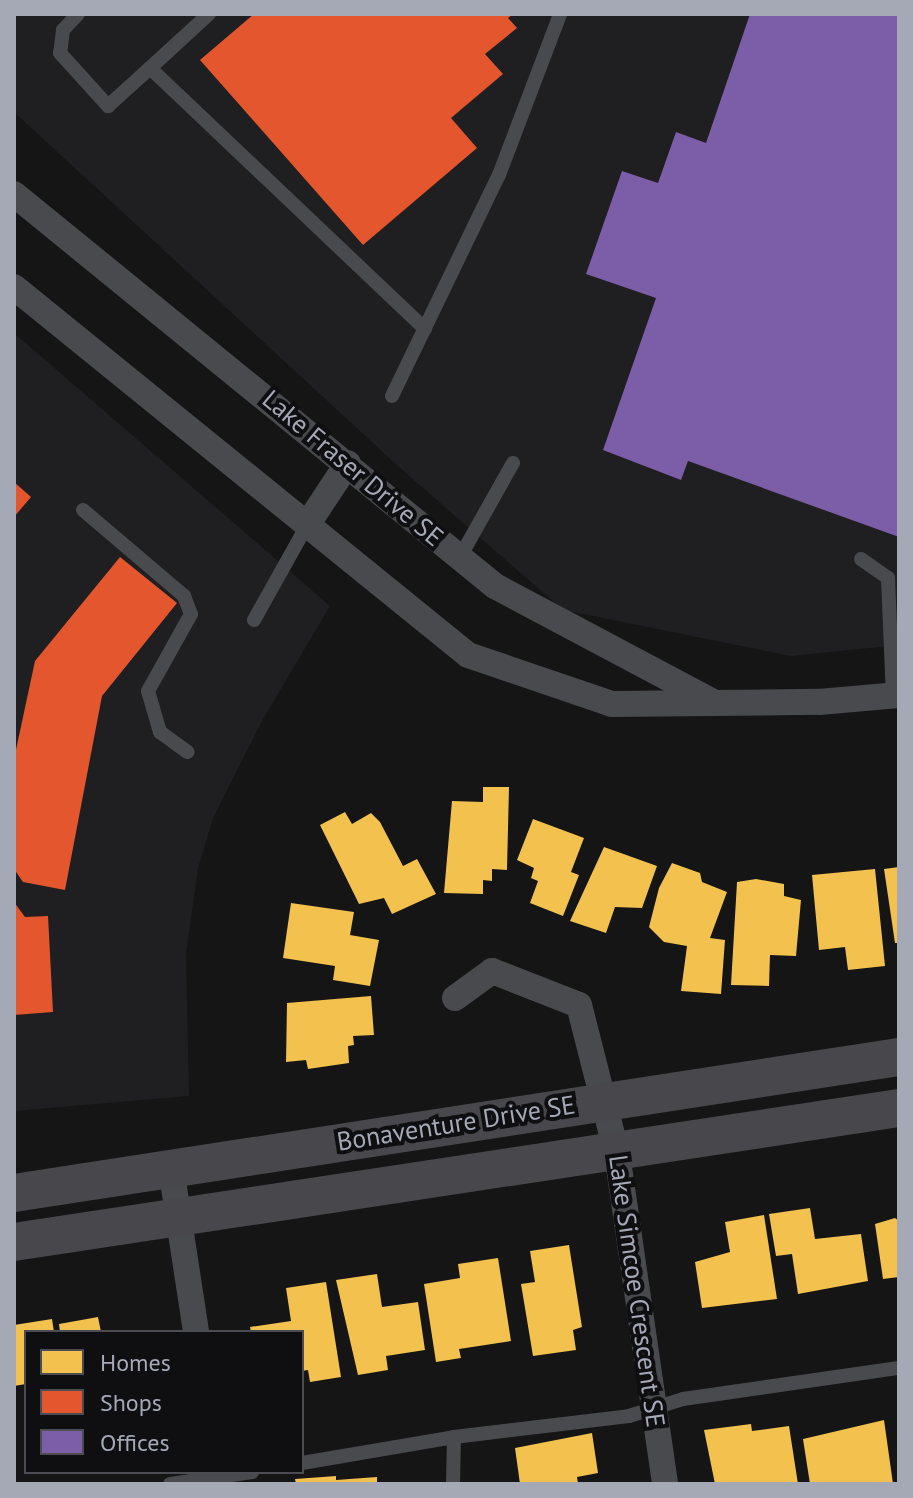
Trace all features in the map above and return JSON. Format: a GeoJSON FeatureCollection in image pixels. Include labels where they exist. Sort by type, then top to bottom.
{"type":"FeatureCollection","features":[{"type":"Feature","properties":{"kind":"street","name":"Lake Fraser Drive SE"},"geometry":{"type":"LineString","coordinates":[[14,194],[348,463],[495,586],[717,703]]}},
{"type":"Feature","properties":{"kind":"street"},"geometry":{"type":"LineString","coordinates":[[14,287],[468,655],[612,704],[896,695]]}},
{"type":"Feature","properties":{"kind":"street"},"geometry":{"type":"LineString","coordinates":[[307,525],[348,463]]}},
{"type":"Feature","properties":{"kind":"street","name":"Lake Simcoe Crescent SE"},"geometry":{"type":"LineString","coordinates":[[455,998],[492,971],[579,1005],[617,1154],[665,1484]]}},
{"type":"Feature","properties":{"kind":"street","name":"Bonaventure Drive SE"},"geometry":{"type":"LineString","coordinates":[[14,1193],[605,1099],[899,1057]]}},
{"type":"Feature","properties":{"kind":"street","name":"Bonaventure Drive SE"},"geometry":{"type":"LineString","coordinates":[[14,1242],[617,1154],[899,1108]]}},
{"type":"Feature","properties":{"kind":"street"},"geometry":{"type":"LineString","coordinates":[[171,1168],[196,1330]]}},
{"type":"Feature","properties":{"kind":"lane"},"geometry":{"type":"LineString","coordinates":[[78,14],[63,30],[60,53],[108,106],[209,14]]}},
{"type":"Feature","properties":{"kind":"lane"},"geometry":{"type":"LineString","coordinates":[[392,396],[499,175],[560,14]]}},
{"type":"Feature","properties":{"kind":"lane"},"geometry":{"type":"LineString","coordinates":[[150,68],[425,329]]}},
{"type":"Feature","properties":{"kind":"lane"},"geometry":{"type":"LineString","coordinates":[[460,557],[513,463]]}},
{"type":"Feature","properties":{"kind":"lane"},"geometry":{"type":"LineString","coordinates":[[83,510],[184,596],[191,614],[148,691],[160,732],[188,752]]}},
{"type":"Feature","properties":{"kind":"lane"},"geometry":{"type":"LineString","coordinates":[[254,620],[307,525]]}},
{"type":"Feature","properties":{"kind":"lane"},"geometry":{"type":"LineString","coordinates":[[861,559],[888,578],[896,695]]}},
{"type":"Feature","properties":{"kind":"lane"},"geometry":{"type":"LineString","coordinates":[[304,1463],[454,1437],[654,1409],[683,1399],[899,1368]]}},
{"type":"Feature","properties":{"kind":"lane"},"geometry":{"type":"LineString","coordinates":[[453,1484],[454,1437]]}},
{"type":"Feature","properties":{"kind":"lane"},"geometry":{"type":"LineString","coordinates":[[170,1484],[240,1474]]}},
{"type":"Feature","properties":{"kind":"shaded area"},"geometry":{"type":"Polygon","coordinates":[[[14,14],[899,14],[899,645],[791,656],[563,610],[399,467],[14,112],[14,14]]]}},
{"type":"Feature","properties":{"kind":"shaded area"},"geometry":{"type":"Polygon","coordinates":[[[14,333],[330,606],[262,721],[213,818],[198,868],[186,954],[189,1096],[14,1111],[14,333]]]}},
{"type":"Feature","properties":{"kind":"building: Homes"},"geometry":{"type":"Polygon","coordinates":[[[483,787],[509,787],[507,870],[492,869],[492,881],[483,880],[483,894],[444,893],[452,801],[483,802],[483,787]]]}},
{"type":"Feature","properties":{"kind":"building: Homes"},"geometry":{"type":"Polygon","coordinates":[[[345,812],[352,824],[371,813],[380,822],[403,866],[417,859],[436,894],[392,914],[384,898],[359,904],[320,825],[345,812]]]}},
{"type":"Feature","properties":{"kind":"building: Homes"},"geometry":{"type":"Polygon","coordinates":[[[533,819],[584,838],[571,872],[579,875],[563,916],[530,903],[538,881],[531,878],[534,868],[517,860],[533,819]]]}},
{"type":"Feature","properties":{"kind":"building: Homes"},"geometry":{"type":"Polygon","coordinates":[[[604,847],[657,866],[642,908],[615,907],[606,933],[570,921],[604,847]]]}},
{"type":"Feature","properties":{"kind":"building: Homes"},"geometry":{"type":"Polygon","coordinates":[[[672,863],[700,873],[702,882],[727,892],[710,938],[725,940],[721,994],[681,991],[687,946],[664,942],[649,927],[659,888],[672,863]]]}},
{"type":"Feature","properties":{"kind":"building: Homes"},"geometry":{"type":"Polygon","coordinates":[[[899,867],[899,943],[895,943],[884,869],[899,867]]]}},
{"type":"Feature","properties":{"kind":"building: Homes"},"geometry":{"type":"Polygon","coordinates":[[[875,869],[885,966],[848,970],[845,947],[819,950],[812,875],[875,869]]]}},
{"type":"Feature","properties":{"kind":"building: Homes"},"geometry":{"type":"Polygon","coordinates":[[[756,879],[784,884],[784,896],[801,900],[796,956],[770,955],[769,986],[731,985],[737,882],[756,879]]]}},
{"type":"Feature","properties":{"kind":"building: Homes"},"geometry":{"type":"Polygon","coordinates":[[[291,903],[354,912],[350,935],[379,940],[370,986],[333,980],[335,966],[283,958],[291,903]]]}},
{"type":"Feature","properties":{"kind":"building: Homes"},"geometry":{"type":"Polygon","coordinates":[[[371,996],[374,1035],[353,1036],[354,1045],[348,1046],[349,1063],[308,1069],[306,1060],[286,1062],[287,1003],[371,996]]]}},
{"type":"Feature","properties":{"kind":"building: Homes"},"geometry":{"type":"Polygon","coordinates":[[[810,1208],[815,1239],[861,1234],[868,1281],[798,1294],[792,1254],[776,1256],[769,1214],[810,1208]]]}},
{"type":"Feature","properties":{"kind":"building: Homes"},"geometry":{"type":"Polygon","coordinates":[[[764,1215],[777,1299],[702,1308],[695,1262],[730,1252],[725,1222],[764,1215]]]}},
{"type":"Feature","properties":{"kind":"building: Homes"},"geometry":{"type":"Polygon","coordinates":[[[895,1218],[899,1221],[899,1277],[883,1279],[875,1224],[895,1218]]]}},
{"type":"Feature","properties":{"kind":"building: Homes"},"geometry":{"type":"Polygon","coordinates":[[[569,1245],[582,1327],[573,1330],[576,1350],[533,1356],[521,1284],[535,1282],[530,1251],[569,1245]]]}},
{"type":"Feature","properties":{"kind":"building: Homes"},"geometry":{"type":"Polygon","coordinates":[[[498,1258],[511,1341],[459,1349],[461,1358],[436,1362],[424,1284],[460,1278],[458,1264],[498,1258]]]}},
{"type":"Feature","properties":{"kind":"building: Homes"},"geometry":{"type":"Polygon","coordinates":[[[377,1274],[382,1307],[418,1302],[425,1350],[386,1356],[388,1370],[358,1375],[336,1280],[377,1274]]]}},
{"type":"Feature","properties":{"kind":"building: Homes"},"geometry":{"type":"Polygon","coordinates":[[[326,1282],[341,1377],[310,1382],[308,1370],[304,1371],[304,1330],[251,1330],[250,1327],[291,1321],[286,1288],[326,1282]]]}},
{"type":"Feature","properties":{"kind":"building: Homes"},"geometry":{"type":"Polygon","coordinates":[[[98,1317],[101,1330],[60,1330],[59,1324],[98,1317]]]}},
{"type":"Feature","properties":{"kind":"building: Homes"},"geometry":{"type":"Polygon","coordinates":[[[52,1319],[54,1330],[24,1330],[24,1384],[14,1386],[14,1325],[52,1319]]]}},
{"type":"Feature","properties":{"kind":"building: Homes"},"geometry":{"type":"Polygon","coordinates":[[[884,1420],[893,1484],[810,1484],[803,1439],[884,1420]]]}},
{"type":"Feature","properties":{"kind":"building: Homes"},"geometry":{"type":"Polygon","coordinates":[[[751,1424],[752,1431],[789,1426],[798,1484],[715,1484],[704,1430],[751,1424]]]}},
{"type":"Feature","properties":{"kind":"building: Homes"},"geometry":{"type":"Polygon","coordinates":[[[592,1433],[598,1473],[577,1477],[578,1484],[520,1484],[515,1448],[592,1433]]]}},
{"type":"Feature","properties":{"kind":"building: Homes"},"geometry":{"type":"Polygon","coordinates":[[[336,1476],[336,1480],[377,1477],[377,1484],[296,1484],[295,1479],[336,1476]]]}},
{"type":"Feature","properties":{"kind":"building: Shops"},"geometry":{"type":"Polygon","coordinates":[[[254,14],[513,14],[508,18],[517,28],[485,54],[503,74],[451,118],[477,148],[363,245],[200,60],[254,14]]]}},
{"type":"Feature","properties":{"kind":"building: Shops"},"geometry":{"type":"Polygon","coordinates":[[[14,482],[31,497],[14,517],[14,482]]]}},
{"type":"Feature","properties":{"kind":"building: Shops"},"geometry":{"type":"Polygon","coordinates":[[[120,557],[177,603],[102,696],[65,890],[23,882],[14,869],[14,759],[35,661],[120,557]]]}},
{"type":"Feature","properties":{"kind":"building: Shops"},"geometry":{"type":"Polygon","coordinates":[[[14,902],[25,917],[48,916],[53,1012],[14,1015],[14,902]]]}},
{"type":"Feature","properties":{"kind":"building: Offices"},"geometry":{"type":"Polygon","coordinates":[[[750,14],[899,14],[899,537],[688,461],[681,480],[603,450],[656,298],[586,274],[622,171],[658,183],[676,132],[706,143],[750,14]]]}}]}
